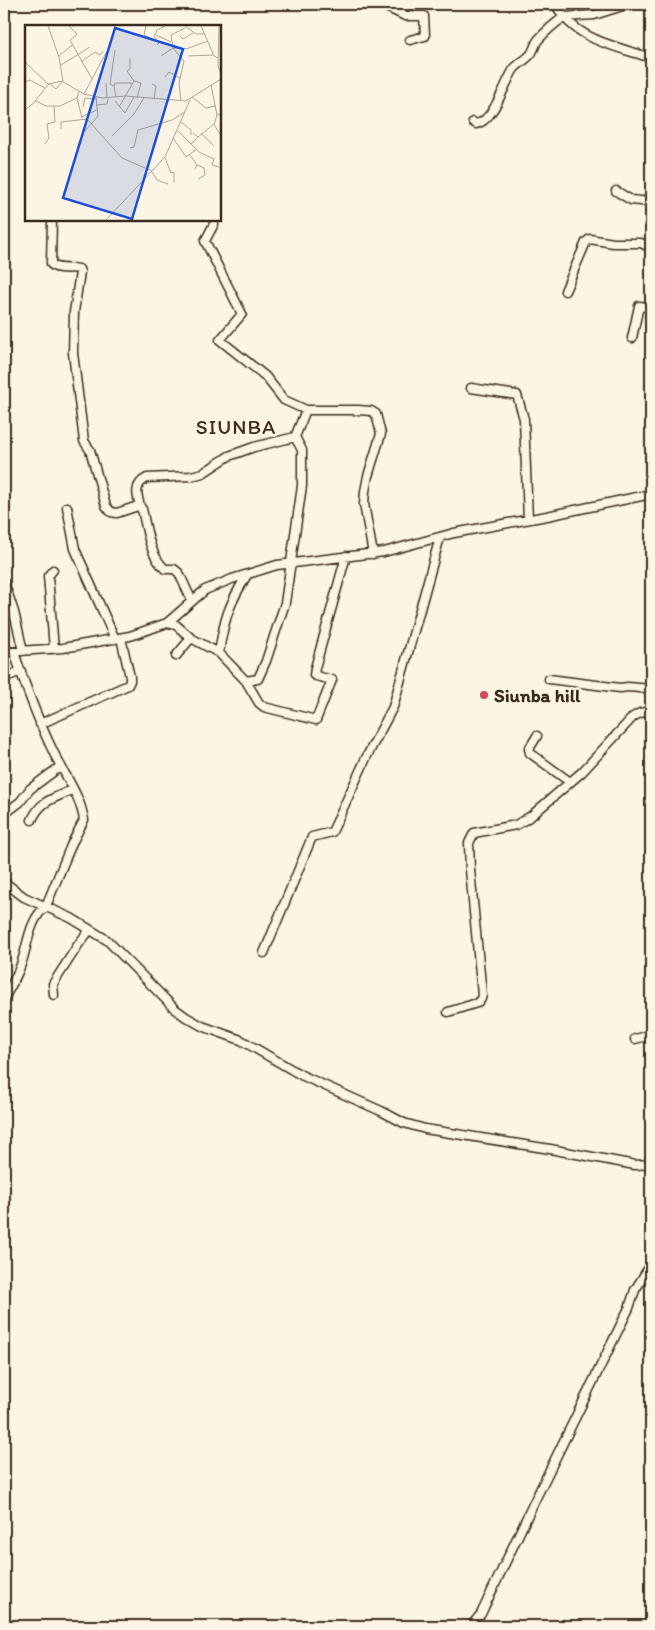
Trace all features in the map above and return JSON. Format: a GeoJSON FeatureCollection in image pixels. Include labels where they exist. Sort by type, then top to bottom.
{"type":"FeatureCollection","features":[{"type":"Feature","properties":{"kind":"street"},"geometry":{"type":"LineString","coordinates":[[380,4],[405,16],[424,16],[425,36],[410,40]]}},
{"type":"Feature","properties":{"kind":"street"},"geometry":{"type":"LineString","coordinates":[[555,4],[570,24],[597,41],[651,58]]}},
{"type":"Feature","properties":{"kind":"street"},"geometry":{"type":"LineString","coordinates":[[473,122],[481,124],[490,116],[514,68],[530,54],[538,41],[553,24],[564,17],[594,15],[629,4]]}},
{"type":"Feature","properties":{"kind":"street"},"geometry":{"type":"LineString","coordinates":[[616,191],[631,200],[651,202]]}},
{"type":"Feature","properties":{"kind":"street"},"geometry":{"type":"LineString","coordinates":[[52,221],[51,264],[57,268],[79,269],[80,272],[74,312],[73,354],[84,440],[90,450],[106,506],[111,512],[117,513],[138,506],[141,509]]}},
{"type":"Feature","properties":{"kind":"street"},"geometry":{"type":"LineString","coordinates":[[214,224],[205,240],[242,314],[220,340],[265,376],[284,400],[306,410],[358,410],[371,411],[376,414],[381,434],[368,476],[364,504],[373,554]]}},
{"type":"Feature","properties":{"kind":"street"},"geometry":{"type":"LineString","coordinates":[[564,291],[586,242],[590,239],[641,243],[651,248]]}},
{"type":"Feature","properties":{"kind":"street"},"geometry":{"type":"LineString","coordinates":[[632,338],[639,306],[651,307]]}},
{"type":"Feature","properties":{"kind":"street"},"geometry":{"type":"LineString","coordinates":[[471,388],[517,396],[524,419],[528,519]]}},
{"type":"Feature","properties":{"kind":"street"},"geometry":{"type":"LineString","coordinates":[[295,437],[306,410]]}},
{"type":"Feature","properties":{"kind":"street"},"geometry":{"type":"LineString","coordinates":[[192,601],[179,573],[174,569],[166,569],[158,562],[148,540],[136,488],[141,481],[147,478],[191,476],[203,473],[229,456],[254,447],[295,437]]}},
{"type":"Feature","properties":{"kind":"street"},"geometry":{"type":"LineString","coordinates":[[246,681],[258,679],[285,602],[302,486],[302,450],[295,437]]}},
{"type":"Feature","properties":{"kind":"street"},"geometry":{"type":"LineString","coordinates":[[4,652],[54,648],[118,638],[167,623],[205,590],[276,565],[373,554],[460,531],[651,494]]}},
{"type":"Feature","properties":{"kind":"street"},"geometry":{"type":"LineString","coordinates":[[40,724],[128,685],[130,682],[118,638],[75,549],[67,507]]}},
{"type":"Feature","properties":{"kind":"street"},"geometry":{"type":"LineString","coordinates":[[264,953],[312,837],[332,832],[367,756],[393,707],[440,537]]}},
{"type":"Feature","properties":{"kind":"street"},"geometry":{"type":"LineString","coordinates":[[167,623],[176,625],[191,638],[219,653],[246,681],[258,703],[264,707],[316,720],[332,680],[314,675],[315,668],[346,556]]}},
{"type":"Feature","properties":{"kind":"street"},"geometry":{"type":"LineString","coordinates":[[53,570],[48,576],[54,648]]}},
{"type":"Feature","properties":{"kind":"street"},"geometry":{"type":"LineString","coordinates":[[219,653],[224,622],[232,600],[247,575]]}},
{"type":"Feature","properties":{"kind":"street"},"geometry":{"type":"LineString","coordinates":[[4,582],[14,612],[23,651]]}},
{"type":"Feature","properties":{"kind":"street"},"geometry":{"type":"LineString","coordinates":[[176,656],[191,638]]}},
{"type":"Feature","properties":{"kind":"street"},"geometry":{"type":"LineString","coordinates":[[4,999],[21,967],[28,939],[39,912],[46,906],[72,843],[83,822],[82,811],[40,724],[14,652]]}},
{"type":"Feature","properties":{"kind":"street"},"geometry":{"type":"LineString","coordinates":[[4,678],[20,671]]}},
{"type":"Feature","properties":{"kind":"street"},"geometry":{"type":"LineString","coordinates":[[549,679],[651,690]]}},
{"type":"Feature","properties":{"kind":"street"},"geometry":{"type":"LineString","coordinates":[[448,1012],[476,1003],[481,1000],[482,995],[470,870],[469,843],[474,833],[516,825],[532,816],[610,744],[633,716],[640,712],[651,711]]}},
{"type":"Feature","properties":{"kind":"street"},"geometry":{"type":"LineString","coordinates":[[537,736],[529,749],[530,753],[570,782]]}},
{"type":"Feature","properties":{"kind":"street"},"geometry":{"type":"LineString","coordinates":[[4,814],[20,802],[30,789],[61,766]]}},
{"type":"Feature","properties":{"kind":"street"},"geometry":{"type":"LineString","coordinates":[[32,820],[36,810],[42,804],[73,789]]}},
{"type":"Feature","properties":{"kind":"street"},"geometry":{"type":"LineString","coordinates":[[4,882],[24,897],[46,906],[107,940],[186,1018],[241,1040],[301,1075],[404,1123],[425,1129],[550,1148],[635,1165],[651,1164]]}},
{"type":"Feature","properties":{"kind":"street"},"geometry":{"type":"LineString","coordinates":[[54,995],[53,984],[90,930]]}},
{"type":"Feature","properties":{"kind":"street"},"geometry":{"type":"LineString","coordinates":[[635,1039],[651,1035]]}},
{"type":"Feature","properties":{"kind":"street"},"geometry":{"type":"LineString","coordinates":[[471,1626],[481,1614],[629,1308],[635,1290],[651,1264]]}},
{"type":"Feature","properties":{"kind":"place","name":"Siunba hill"},"geometry":{"type":"Point","coordinates":[484,695]}},
{"type":"Feature","properties":{"kind":"district","name":"SIUNBA"},"geometry":{"type":"Point","coordinates":[236,426]}}]}
